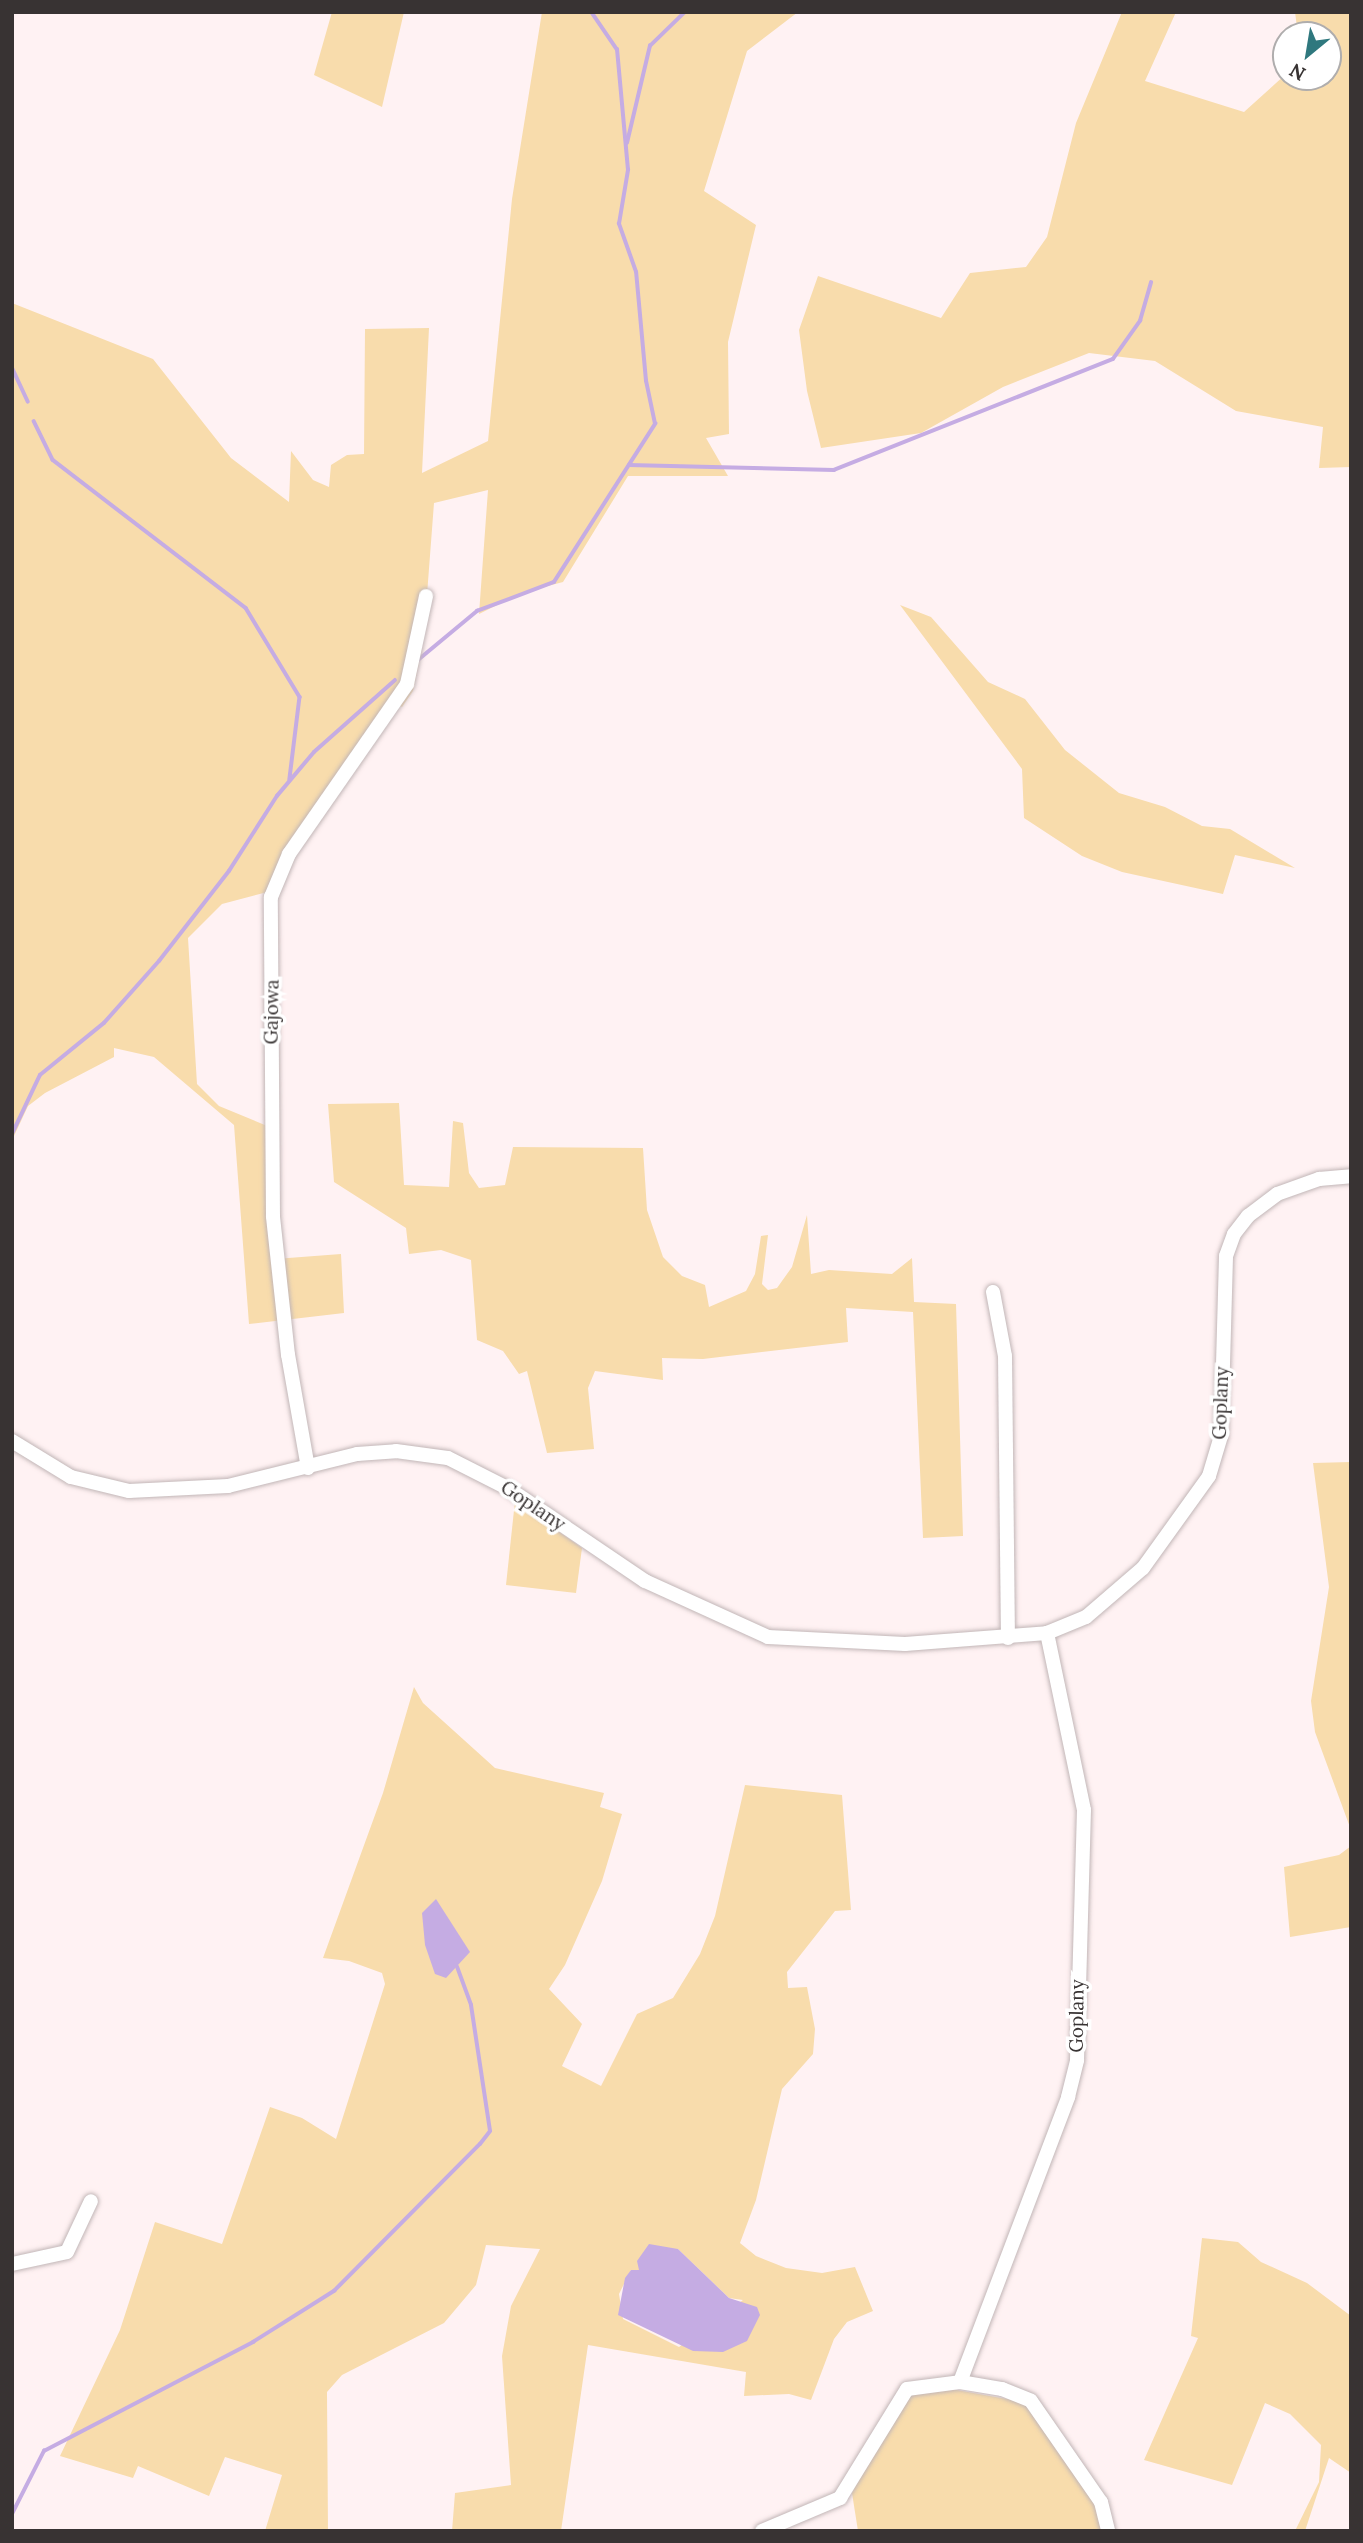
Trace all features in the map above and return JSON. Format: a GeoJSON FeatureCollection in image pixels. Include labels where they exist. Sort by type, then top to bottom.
{"type":"FeatureCollection","features":[{"type":"Feature","properties":{"kind":"street","name":"Gajowa"},"geometry":{"type":"LineString","coordinates":[[308,1468],[290,1367],[273,1216],[271,897],[289,855],[407,684],[426,596]]}},
{"type":"Feature","properties":{"kind":"street","name":"Goplany"},"geometry":{"type":"LineString","coordinates":[[12,1441],[71,1477],[129,1491],[228,1486],[357,1454],[396,1451],[453,1459],[509,1489],[645,1581],[768,1637],[887,1644],[1008,1638],[1047,1633],[1086,1617],[1143,1568],[1209,1476],[1221,1436],[1226,1256],[1234,1234],[1248,1216],[1286,1190],[1320,1179],[1351,1176]]}},
{"type":"Feature","properties":{"kind":"street"},"geometry":{"type":"LineString","coordinates":[[993,1292],[1005,1356],[1008,1638]]}},
{"type":"Feature","properties":{"kind":"street","name":"Goplany"},"geometry":{"type":"LineString","coordinates":[[960,2382],[1068,2097],[1078,2052],[1084,1810],[1047,1633]]}},
{"type":"Feature","properties":{"kind":"street"},"geometry":{"type":"LineString","coordinates":[[12,2264],[67,2252],[91,2201]]}},
{"type":"Feature","properties":{"kind":"street"},"geometry":{"type":"LineString","coordinates":[[762,2531],[840,2498],[907,2389],[960,2382],[1002,2389],[1031,2401],[1101,2502],[1108,2531]]}},
{"type":"Feature","properties":{"kind":"shaded area"},"geometry":{"type":"Polygon","coordinates":[[[332,12],[404,12],[382,107],[314,75],[332,12]]]}},
{"type":"Feature","properties":{"kind":"shaded area"},"geometry":{"type":"Polygon","coordinates":[[[542,12],[798,12],[747,51],[704,191],[756,225],[728,342],[729,434],[706,438],[728,476],[628,476],[563,582],[521,593],[479,614],[488,490],[434,503],[427,595],[408,655],[422,648],[413,691],[402,707],[392,701],[267,892],[222,904],[188,938],[197,1084],[219,1106],[272,1128],[275,1259],[341,1254],[344,1313],[249,1324],[234,1125],[154,1057],[114,1048],[114,1057],[45,1093],[28,1106],[14,1136],[12,1167],[12,303],[153,359],[231,458],[289,502],[291,451],[313,480],[329,487],[331,465],[347,455],[364,454],[365,329],[429,328],[422,473],[488,441],[512,199],[542,12]]]}},
{"type":"Feature","properties":{"kind":"shaded area"},"geometry":{"type":"Polygon","coordinates":[[[1122,12],[1176,12],[1145,81],[1244,112],[1272,87],[1272,91],[1342,91],[1342,21],[1296,21],[1295,12],[1351,12],[1351,467],[1319,468],[1323,427],[1236,411],[1155,361],[1089,353],[1003,387],[921,433],[821,448],[807,391],[799,330],[818,276],[941,318],[970,273],[1026,267],[1047,237],[1076,123],[1122,12]]]}},
{"type":"Feature","properties":{"kind":"shaded area"},"geometry":{"type":"Polygon","coordinates":[[[900,605],[931,617],[988,682],[1025,699],[1065,750],[1119,793],[1165,807],[1202,826],[1230,829],[1295,868],[1235,855],[1223,894],[1122,872],[1082,856],[1024,818],[1022,769],[900,605]]]}},
{"type":"Feature","properties":{"kind":"shaded area"},"geometry":{"type":"Polygon","coordinates":[[[399,1103],[404,1185],[449,1187],[453,1121],[463,1123],[469,1173],[479,1188],[505,1185],[513,1147],[643,1148],[647,1210],[663,1257],[682,1276],[705,1285],[709,1307],[746,1291],[755,1274],[761,1236],[768,1235],[762,1284],[768,1290],[777,1288],[792,1267],[807,1215],[811,1274],[829,1270],[892,1274],[912,1258],[914,1302],[956,1304],[963,1536],[923,1538],[913,1312],[846,1308],[848,1342],[703,1359],[662,1358],[663,1380],[595,1371],[588,1388],[594,1449],[547,1453],[527,1371],[519,1374],[503,1351],[477,1340],[471,1260],[441,1250],[409,1254],[406,1228],[334,1182],[328,1104],[399,1103]]]}},
{"type":"Feature","properties":{"kind":"shaded area"},"geometry":{"type":"Polygon","coordinates":[[[1351,1462],[1351,1830],[1315,1732],[1311,1701],[1329,1587],[1313,1463],[1351,1462]]]}},
{"type":"Feature","properties":{"kind":"shaded area"},"geometry":{"type":"Polygon","coordinates":[[[515,1501],[582,1548],[576,1593],[506,1585],[515,1501]]]}},
{"type":"Feature","properties":{"kind":"shaded area"},"geometry":{"type":"Polygon","coordinates":[[[414,1687],[423,1703],[495,1768],[604,1793],[600,1807],[622,1814],[602,1881],[565,1965],[549,1989],[582,2024],[562,2066],[601,2086],[637,2014],[673,1998],[700,1954],[715,1916],[745,1785],[842,1795],[851,1910],[835,1911],[787,1972],[788,1988],[807,1987],[815,2029],[813,2054],[782,2089],[756,2200],[740,2243],[756,2256],[786,2268],[822,2273],[855,2267],[873,2311],[847,2322],[834,2339],[811,2400],[789,2394],[744,2396],[746,2372],[588,2345],[561,2531],[452,2531],[455,2493],[511,2485],[502,2356],[511,2306],[540,2249],[486,2245],[476,2285],[444,2323],[342,2375],[327,2392],[328,2531],[265,2531],[282,2475],[225,2457],[209,2496],[138,2466],[133,2478],[60,2456],[120,2330],[155,2222],[222,2244],[270,2107],[302,2118],[336,2139],[385,1984],[382,1973],[349,1961],[323,1958],[383,1793],[414,1687]],[[678,2249],[639,2270],[631,2270],[619,2294],[623,2319],[679,2347],[743,2300],[729,2298],[678,2249]]]}},
{"type":"Feature","properties":{"kind":"shaded area"},"geometry":{"type":"Polygon","coordinates":[[[1351,1846],[1351,1927],[1290,1937],[1284,1867],[1339,1855],[1351,1846]]]}},
{"type":"Feature","properties":{"kind":"shaded area"},"geometry":{"type":"Polygon","coordinates":[[[436,1899],[470,1952],[446,1978],[435,1974],[425,1945],[422,1913],[436,1899]]]}},
{"type":"Feature","properties":{"kind":"shaded area"},"geometry":{"type":"Polygon","coordinates":[[[1202,2238],[1238,2242],[1261,2262],[1307,2283],[1351,2316],[1351,2473],[1329,2458],[1305,2531],[1295,2531],[1319,2482],[1321,2445],[1290,2414],[1265,2403],[1232,2485],[1144,2460],[1198,2338],[1191,2336],[1202,2238]]]}},
{"type":"Feature","properties":{"kind":"shaded area"},"geometry":{"type":"Polygon","coordinates":[[[649,2244],[678,2249],[729,2298],[757,2307],[760,2315],[747,2341],[723,2352],[693,2351],[618,2315],[625,2278],[631,2270],[639,2270],[637,2261],[649,2244]]]}},
{"type":"Feature","properties":{"kind":"shaded area"},"geometry":{"type":"Polygon","coordinates":[[[940,2387],[1023,2402],[1088,2491],[1098,2512],[1101,2531],[858,2531],[852,2493],[880,2440],[900,2406],[916,2392],[940,2387]]]}},
{"type":"Feature","properties":{"kind":"waterway"},"geometry":{"type":"LineString","coordinates":[[418,660],[477,611],[554,582],[655,424],[646,381],[636,272],[619,224],[628,170],[617,50],[591,12]]}},
{"type":"Feature","properties":{"kind":"waterway"},"geometry":{"type":"LineString","coordinates":[[627,143],[650,46],[685,12]]}},
{"type":"Feature","properties":{"kind":"waterway"},"geometry":{"type":"LineString","coordinates":[[629,465],[834,470],[1113,359],[1140,321],[1151,283]]}},
{"type":"Feature","properties":{"kind":"waterway"},"geometry":{"type":"LineString","coordinates":[[12,367],[28,402]]}},
{"type":"Feature","properties":{"kind":"waterway"},"geometry":{"type":"LineString","coordinates":[[34,421],[53,460],[246,608],[300,697],[290,779]]}},
{"type":"Feature","properties":{"kind":"waterway"},"geometry":{"type":"LineString","coordinates":[[12,1134],[40,1075],[104,1023],[159,961],[229,871],[277,796],[314,752],[395,680]]}},
{"type":"Feature","properties":{"kind":"waterway"},"geometry":{"type":"LineString","coordinates":[[12,2514],[44,2451],[253,2342],[334,2291],[480,2144],[490,2131],[471,2005],[457,1967]]}}]}
